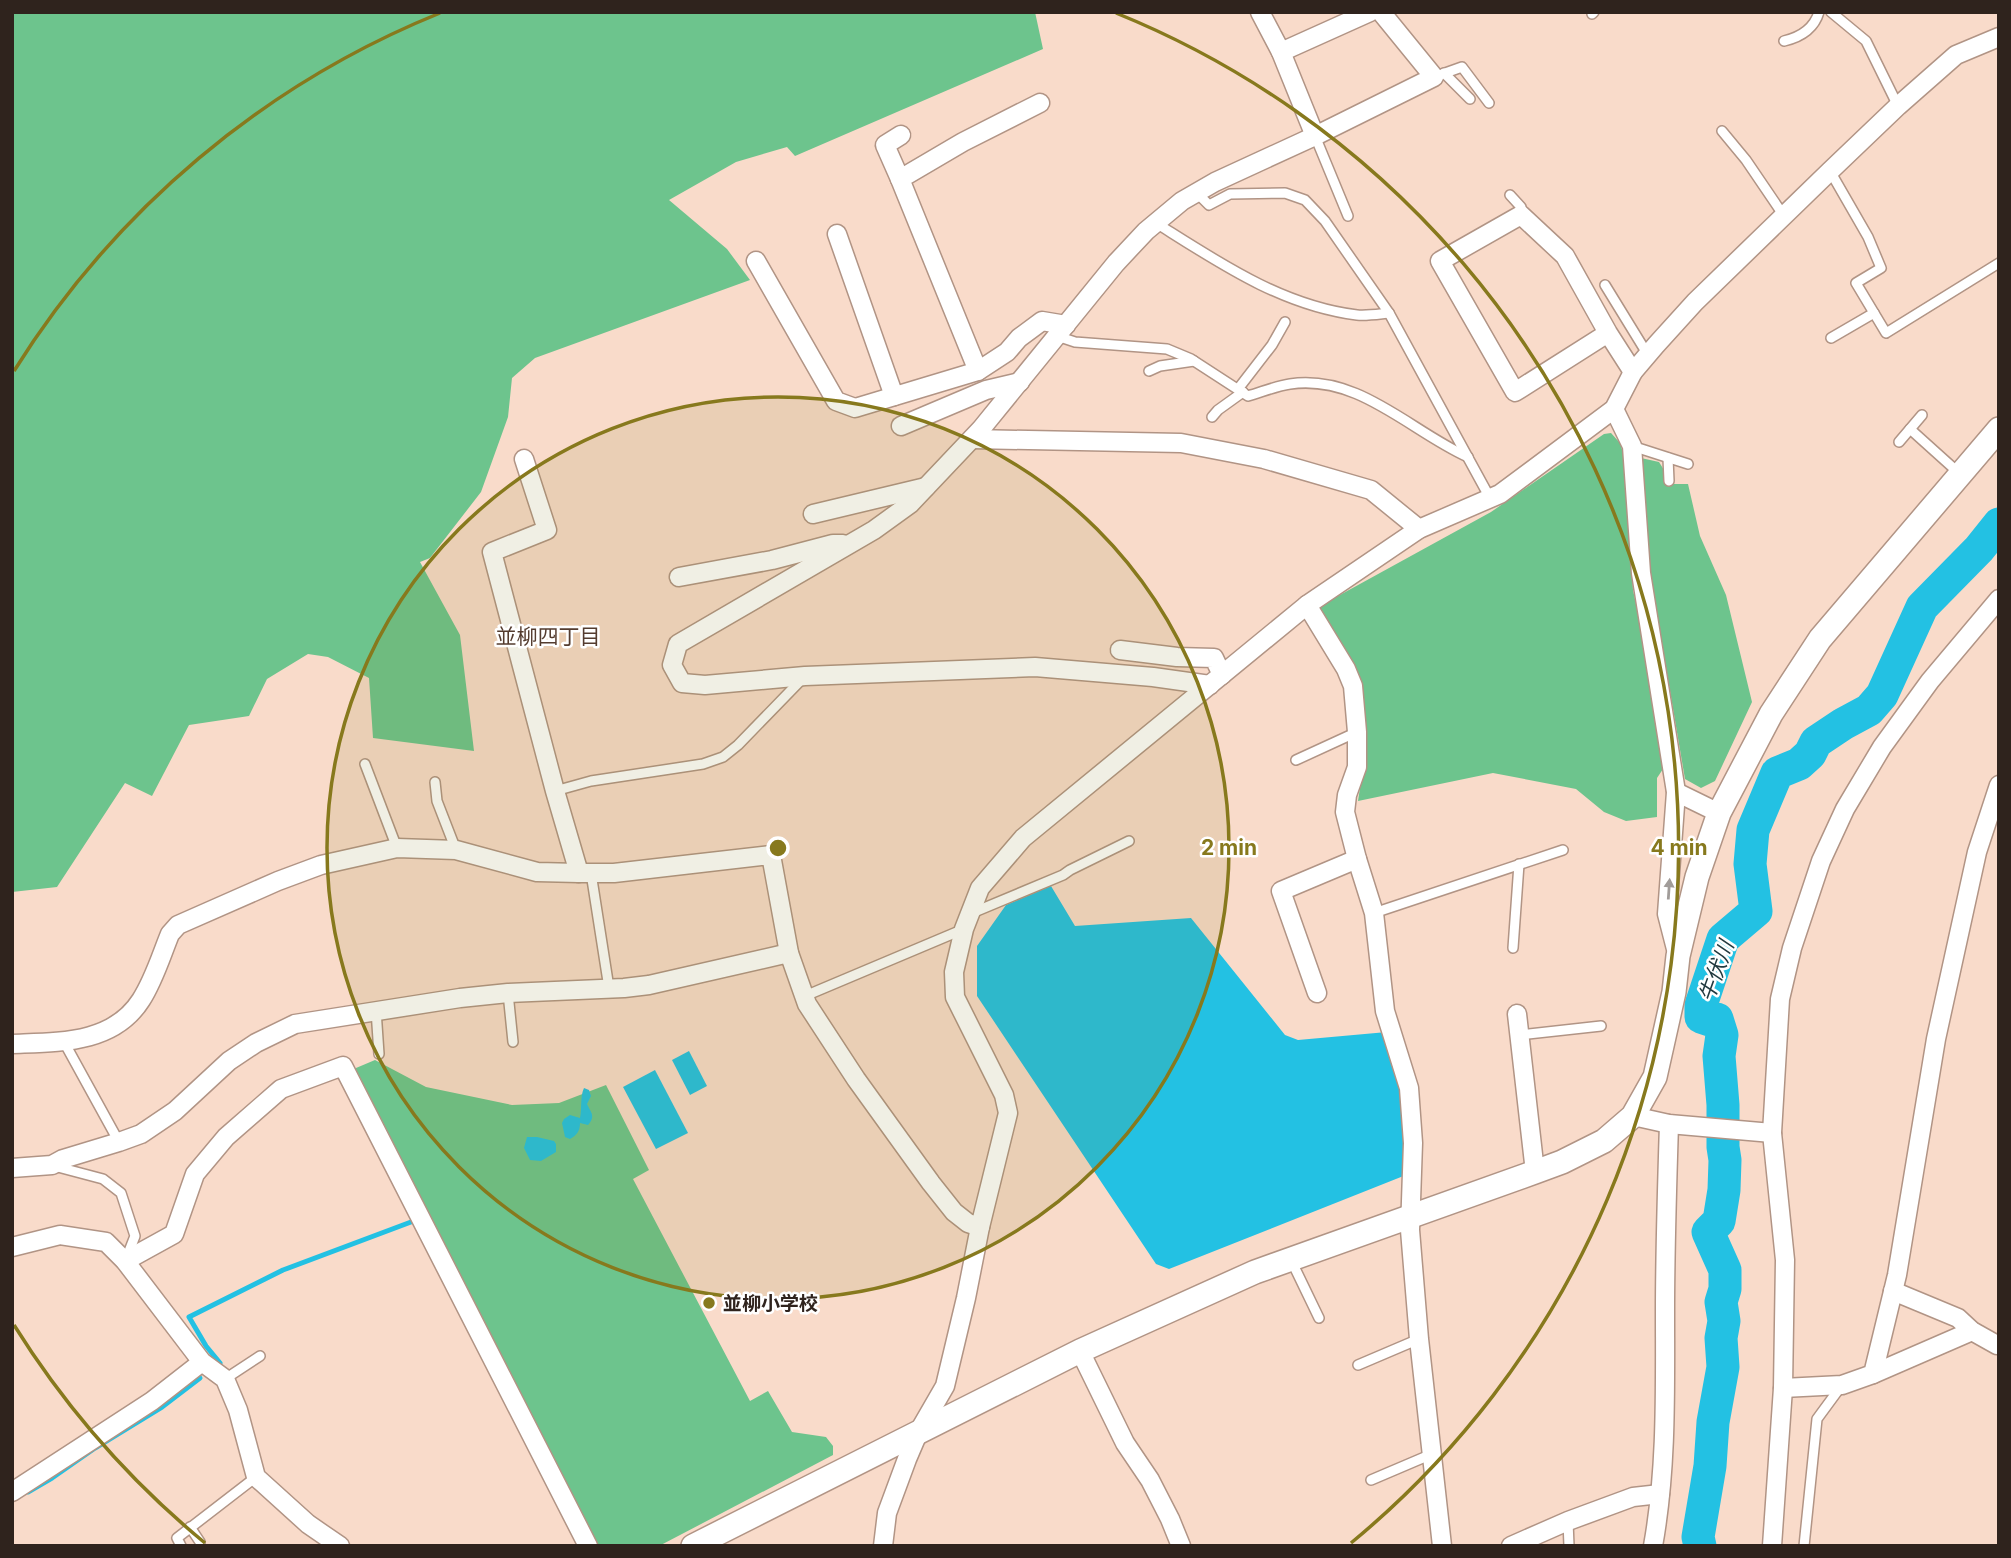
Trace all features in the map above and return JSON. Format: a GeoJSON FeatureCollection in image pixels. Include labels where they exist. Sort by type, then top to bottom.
{"type":"FeatureCollection","features":[{"type":"Feature","properties":{"kind":"street"},"geometry":{"type":"LineString","coordinates":[[1260,12],[1281,52],[1315,136]]}},
{"type":"Feature","properties":{"kind":"street"},"geometry":{"type":"LineString","coordinates":[[1281,52],[1370,12]]}},
{"type":"Feature","properties":{"kind":"street"},"geometry":{"type":"LineString","coordinates":[[1216,680],[1035,667],[805,676],[705,685],[682,683],[671,665],[678,644],[874,530],[910,504],[972,439],[1116,264],[1182,201],[1215,182],[1439,75],[1381,12]]}},
{"type":"Feature","properties":{"kind":"street"},"geometry":{"type":"LineString","coordinates":[[883,1546],[887,1513],[919,1430],[944,1386],[1008,1114],[1004,1095],[955,997],[954,972],[967,922],[980,888],[1023,838],[1307,605],[1419,528],[1500,494],[1614,409],[1633,372],[1695,303],[1830,171],[1956,55],[1999,37]]}},
{"type":"Feature","properties":{"kind":"street"},"geometry":{"type":"LineString","coordinates":[[900,179],[963,142],[1040,103]]}},
{"type":"Feature","properties":{"kind":"street"},"geometry":{"type":"LineString","coordinates":[[901,135],[885,145],[978,371]]}},
{"type":"Feature","properties":{"kind":"street"},"geometry":{"type":"LineString","coordinates":[[1608,333],[1515,392],[1440,261],[1521,215],[1565,256],[1633,372]]}},
{"type":"Feature","properties":{"kind":"street"},"geometry":{"type":"LineString","coordinates":[[837,234],[894,396]]}},
{"type":"Feature","properties":{"kind":"street"},"geometry":{"type":"LineString","coordinates":[[756,261],[836,401],[855,408],[978,371],[1007,352],[1019,338],[1042,321],[1061,331]]}},
{"type":"Feature","properties":{"kind":"street"},"geometry":{"type":"LineString","coordinates":[[901,426],[986,390],[1020,382]]}},
{"type":"Feature","properties":{"kind":"street"},"geometry":{"type":"LineString","coordinates":[[1614,409],[1632,446],[1642,573],[1676,792],[1667,914],[1678,956]]}},
{"type":"Feature","properties":{"kind":"street"},"geometry":{"type":"LineString","coordinates":[[693,1546],[1080,1351],[1255,1272],[1562,1162],[1604,1141],[1633,1116],[1655,1077],[1674,992],[1678,956],[1697,877],[1719,813],[1771,714],[1820,639],[1999,429]]}},
{"type":"Feature","properties":{"kind":"street"},"geometry":{"type":"LineString","coordinates":[[972,439],[1181,443],[1264,459],[1371,490],[1419,528]]}},
{"type":"Feature","properties":{"kind":"street"},"geometry":{"type":"LineString","coordinates":[[524,459],[547,530],[492,552],[555,791],[585,873]]}},
{"type":"Feature","properties":{"kind":"street"},"geometry":{"type":"LineString","coordinates":[[814,514],[926,486]]}},
{"type":"Feature","properties":{"kind":"street"},"geometry":{"type":"LineString","coordinates":[[679,577],[772,560],[833,544],[849,544]]}},
{"type":"Feature","properties":{"kind":"street"},"geometry":{"type":"LineString","coordinates":[[1772,1546],[1783,1388],[1785,1260],[1768,1132],[1780,999],[1792,948],[1821,861],[1845,809],[1882,747],[1930,681],[1999,599]]}},
{"type":"Feature","properties":{"kind":"street"},"geometry":{"type":"LineString","coordinates":[[1307,605],[1346,669],[1353,686],[1357,766],[1345,812],[1374,913],[1385,1011],[1409,1088],[1413,1143],[1409,1217],[1419,1339],[1442,1546]]}},
{"type":"Feature","properties":{"kind":"street"},"geometry":{"type":"LineString","coordinates":[[1120,650],[1177,657],[1214,658],[1216,680]]}},
{"type":"Feature","properties":{"kind":"street"},"geometry":{"type":"LineString","coordinates":[[1873,1374],[1911,1198],[1936,1039],[1977,852],[1999,785]]}},
{"type":"Feature","properties":{"kind":"street"},"geometry":{"type":"LineString","coordinates":[[1676,792],[1719,813]]}},
{"type":"Feature","properties":{"kind":"street"},"geometry":{"type":"LineString","coordinates":[[12,1044],[64,1042],[100,1034],[122,1021],[141,1001],[170,934],[178,925],[321,865],[397,848],[456,850],[537,872],[585,873],[614,873],[771,855],[789,953],[807,1004],[856,1079],[931,1183],[954,1212],[968,1223],[980,1227]]}},
{"type":"Feature","properties":{"kind":"street"},"geometry":{"type":"LineString","coordinates":[[1317,993],[1281,891],[1357,859]]}},
{"type":"Feature","properties":{"kind":"street"},"geometry":{"type":"LineString","coordinates":[[12,1168],[52,1165],[141,1134],[175,1111],[229,1061],[256,1043],[295,1024],[376,1010],[508,993],[649,985],[789,953]]}},
{"type":"Feature","properties":{"kind":"street"},"geometry":{"type":"LineString","coordinates":[[1517,1014],[1535,1172]]}},
{"type":"Feature","properties":{"kind":"street"},"geometry":{"type":"LineString","coordinates":[[125,1261],[174,1234],[195,1174],[226,1137],[281,1088],[343,1066],[588,1546]]}},
{"type":"Feature","properties":{"kind":"street"},"geometry":{"type":"LineString","coordinates":[[1633,1116],[1674,1125],[1768,1132]]}},
{"type":"Feature","properties":{"kind":"street"},"geometry":{"type":"LineString","coordinates":[[1653,1546],[1660,1494],[1665,1368],[1665,1211],[1674,1125]]}},
{"type":"Feature","properties":{"kind":"street"},"geometry":{"type":"LineString","coordinates":[[12,1247],[60,1235],[106,1242],[125,1261],[202,1362],[225,1379],[238,1410],[256,1477],[308,1524],[340,1546]]}},
{"type":"Feature","properties":{"kind":"street"},"geometry":{"type":"LineString","coordinates":[[1893,1291],[1958,1318],[1972,1331],[1997,1345]]}},
{"type":"Feature","properties":{"kind":"street"},"geometry":{"type":"LineString","coordinates":[[1783,1388],[1842,1385],[1972,1331]]}},
{"type":"Feature","properties":{"kind":"street"},"geometry":{"type":"LineString","coordinates":[[1080,1351],[1125,1443],[1160,1499],[1181,1546]]}},
{"type":"Feature","properties":{"kind":"street"},"geometry":{"type":"LineString","coordinates":[[12,1492],[152,1401],[202,1362]]}},
{"type":"Feature","properties":{"kind":"street"},"geometry":{"type":"LineString","coordinates":[[1511,1546],[1633,1496],[1660,1494]]}},
{"type":"Feature","properties":{"kind":"lane"},"geometry":{"type":"LineString","coordinates":[[1784,41],[1800,37],[1817,21],[1819,12]]}},
{"type":"Feature","properties":{"kind":"lane"},"geometry":{"type":"LineString","coordinates":[[1831,12],[1866,41],[1898,106]]}},
{"type":"Feature","properties":{"kind":"lane"},"geometry":{"type":"LineString","coordinates":[[1439,75],[1462,67],[1489,103]]}},
{"type":"Feature","properties":{"kind":"lane"},"geometry":{"type":"LineString","coordinates":[[1439,75],[1470,99]]}},
{"type":"Feature","properties":{"kind":"lane"},"geometry":{"type":"LineString","coordinates":[[1722,131],[1746,160],[1784,216]]}},
{"type":"Feature","properties":{"kind":"lane"},"geometry":{"type":"LineString","coordinates":[[1315,136],[1348,216]]}},
{"type":"Feature","properties":{"kind":"lane"},"geometry":{"type":"LineString","coordinates":[[1830,171],[1868,237],[1881,268],[1856,283],[1886,333],[1999,263]]}},
{"type":"Feature","properties":{"kind":"lane"},"geometry":{"type":"LineString","coordinates":[[1197,192],[1209,205],[1230,194],[1284,192],[1305,200],[1325,222],[1389,313],[1490,498]]}},
{"type":"Feature","properties":{"kind":"lane"},"geometry":{"type":"LineString","coordinates":[[1510,195],[1521,207],[1521,215]]}},
{"type":"Feature","properties":{"kind":"lane"},"geometry":{"type":"LineString","coordinates":[[1156,223],[1248,278],[1296,300],[1359,315],[1389,313]]}},
{"type":"Feature","properties":{"kind":"lane"},"geometry":{"type":"LineString","coordinates":[[1605,285],[1648,356]]}},
{"type":"Feature","properties":{"kind":"lane"},"geometry":{"type":"LineString","coordinates":[[1832,338],[1874,313]]}},
{"type":"Feature","properties":{"kind":"lane"},"geometry":{"type":"LineString","coordinates":[[1212,417],[1241,391],[1285,323]]}},
{"type":"Feature","properties":{"kind":"lane"},"geometry":{"type":"LineString","coordinates":[[1061,331],[1075,342],[1167,349],[1194,361],[1248,396],[1290,384],[1330,384],[1347,389],[1468,457]]}},
{"type":"Feature","properties":{"kind":"lane"},"geometry":{"type":"LineString","coordinates":[[1149,371],[1160,366],[1194,361]]}},
{"type":"Feature","properties":{"kind":"lane"},"geometry":{"type":"LineString","coordinates":[[1899,442],[1922,415]]}},
{"type":"Feature","properties":{"kind":"lane"},"geometry":{"type":"LineString","coordinates":[[1910,429],[1960,474]]}},
{"type":"Feature","properties":{"kind":"lane"},"geometry":{"type":"LineString","coordinates":[[1632,446],[1688,464]]}},
{"type":"Feature","properties":{"kind":"lane"},"geometry":{"type":"LineString","coordinates":[[1668,458],[1669,481]]}},
{"type":"Feature","properties":{"kind":"lane"},"geometry":{"type":"LineString","coordinates":[[555,791],[591,781],[703,764],[723,757],[805,676]]}},
{"type":"Feature","properties":{"kind":"lane"},"geometry":{"type":"LineString","coordinates":[[1296,760],[1357,732]]}},
{"type":"Feature","properties":{"kind":"lane"},"geometry":{"type":"LineString","coordinates":[[365,764],[397,848]]}},
{"type":"Feature","properties":{"kind":"lane"},"geometry":{"type":"LineString","coordinates":[[435,782],[437,801],[456,850]]}},
{"type":"Feature","properties":{"kind":"lane"},"geometry":{"type":"LineString","coordinates":[[804,996],[967,922],[1129,841]]}},
{"type":"Feature","properties":{"kind":"lane"},"geometry":{"type":"LineString","coordinates":[[1374,913],[1563,850]]}},
{"type":"Feature","properties":{"kind":"lane"},"geometry":{"type":"LineString","coordinates":[[1513,948],[1519,864]]}},
{"type":"Feature","properties":{"kind":"lane"},"geometry":{"type":"LineString","coordinates":[[585,873],[608,988]]}},
{"type":"Feature","properties":{"kind":"lane"},"geometry":{"type":"LineString","coordinates":[[508,993],[513,1042]]}},
{"type":"Feature","properties":{"kind":"lane"},"geometry":{"type":"LineString","coordinates":[[376,1010],[379,1054]]}},
{"type":"Feature","properties":{"kind":"lane"},"geometry":{"type":"LineString","coordinates":[[1519,1035],[1601,1026]]}},
{"type":"Feature","properties":{"kind":"lane"},"geometry":{"type":"LineString","coordinates":[[64,1042],[119,1143]]}},
{"type":"Feature","properties":{"kind":"lane"},"geometry":{"type":"LineString","coordinates":[[52,1165],[103,1179],[121,1193],[135,1236],[125,1261]]}},
{"type":"Feature","properties":{"kind":"lane"},"geometry":{"type":"LineString","coordinates":[[1291,1259],[1319,1318]]}},
{"type":"Feature","properties":{"kind":"lane"},"geometry":{"type":"LineString","coordinates":[[1358,1365],[1419,1339]]}},
{"type":"Feature","properties":{"kind":"lane"},"geometry":{"type":"LineString","coordinates":[[225,1379],[260,1356]]}},
{"type":"Feature","properties":{"kind":"lane"},"geometry":{"type":"LineString","coordinates":[[1804,1546],[1817,1419],[1842,1385]]}},
{"type":"Feature","properties":{"kind":"lane"},"geometry":{"type":"LineString","coordinates":[[1371,1480],[1432,1454]]}},
{"type":"Feature","properties":{"kind":"lane"},"geometry":{"type":"LineString","coordinates":[[181,1546],[177,1538],[256,1477]]}},
{"type":"Feature","properties":{"kind":"lane"},"geometry":{"type":"LineString","coordinates":[[1568,1521],[1569,1546]]}},
{"type":"Feature","properties":{"kind":"lane"},"geometry":{"type":"LineString","coordinates":[[190,1527],[200,1542]]}},
{"type":"Feature","properties":{"kind":"green space"},"geometry":{"type":"Polygon","coordinates":[[[12,12],[1035,12],[1043,49],[795,156],[787,147],[736,162],[669,200],[727,249],[750,280],[535,358],[512,378],[508,417],[481,492],[430,558],[420,562],[460,635],[474,751],[373,738],[369,678],[328,657],[308,654],[267,679],[249,716],[189,725],[152,796],[125,783],[57,887],[12,892],[12,12]]]}},
{"type":"Feature","properties":{"kind":"green space"},"geometry":{"type":"Polygon","coordinates":[[[1611,433],[1620,443],[1626,462],[1633,590],[1665,766],[1657,778],[1657,817],[1626,821],[1604,812],[1576,789],[1493,773],[1358,801],[1364,762],[1364,719],[1318,607],[1491,512],[1604,434],[1611,433]]]}},
{"type":"Feature","properties":{"kind":"green space"},"geometry":{"type":"Polygon","coordinates":[[[1641,458],[1659,462],[1664,470],[1666,484],[1688,484],[1700,536],[1726,595],[1752,702],[1715,781],[1701,788],[1685,779],[1648,562],[1641,458]]]}},
{"type":"Feature","properties":{"kind":"green space"},"geometry":{"type":"Polygon","coordinates":[[[375,1060],[426,1087],[512,1105],[559,1103],[606,1085],[649,1170],[633,1179],[750,1401],[768,1391],[792,1432],[826,1437],[833,1446],[833,1455],[659,1546],[595,1546],[354,1074],[356,1068],[375,1060]]]}},
{"type":"Feature","properties":{"kind":"water"},"geometry":{"type":"Polygon","coordinates":[[[1051,886],[1075,926],[1191,918],[1285,1035],[1298,1040],[1387,1032],[1402,1088],[1406,1175],[1169,1269],[1156,1264],[977,996],[977,946],[1006,905],[1051,886]]]}},
{"type":"Feature","properties":{"kind":"water"},"geometry":{"type":"Polygon","coordinates":[[[689,1051],[707,1086],[690,1095],[672,1060],[689,1051]]]}},
{"type":"Feature","properties":{"kind":"water"},"geometry":{"type":"Polygon","coordinates":[[[655,1070],[688,1133],[656,1149],[623,1087],[655,1070]]]}},
{"type":"Feature","properties":{"kind":"water"},"geometry":{"type":"Polygon","coordinates":[[[584,1088],[589,1090],[591,1096],[587,1104],[592,1119],[588,1125],[580,1123],[578,1133],[570,1139],[565,1137],[562,1123],[570,1115],[580,1118],[584,1088]]]}},
{"type":"Feature","properties":{"kind":"water"},"geometry":{"type":"Polygon","coordinates":[[[527,1137],[554,1141],[556,1152],[541,1161],[530,1160],[524,1148],[527,1137]]]}},
{"type":"Feature","properties":{"kind":"waterway","name":"牛伏川"},"geometry":{"type":"LineString","coordinates":[[1700,1546],[1698,1537],[1723,1367],[1721,1338],[1724,1321],[1721,1302],[1725,1289],[1725,1270],[1708,1232],[1719,1221],[1724,1190],[1723,1105],[1719,1056],[1722,1035],[1717,1019],[1701,1017],[1701,1005],[1723,939],[1756,911],[1750,864],[1753,830],[1777,773],[1799,764],[1810,754],[1816,742],[1869,710],[1882,695],[1922,607],[1979,549],[1999,524]]}},
{"type":"Feature","properties":{"kind":"waterway"},"geometry":{"type":"LineString","coordinates":[[220,1363],[206,1346],[189,1317],[283,1270],[411,1222]]}},
{"type":"Feature","properties":{"kind":"waterway"},"geometry":{"type":"LineString","coordinates":[[28,1492],[162,1407],[200,1378]]}},
{"type":"Feature","properties":{"kind":"place","name":"並柳小学校"},"geometry":{"type":"Point","coordinates":[709,1303]}},
{"type":"Feature","properties":{"kind":"district","name":"並柳四丁目"},"geometry":{"type":"Point","coordinates":[548,636]}}]}
